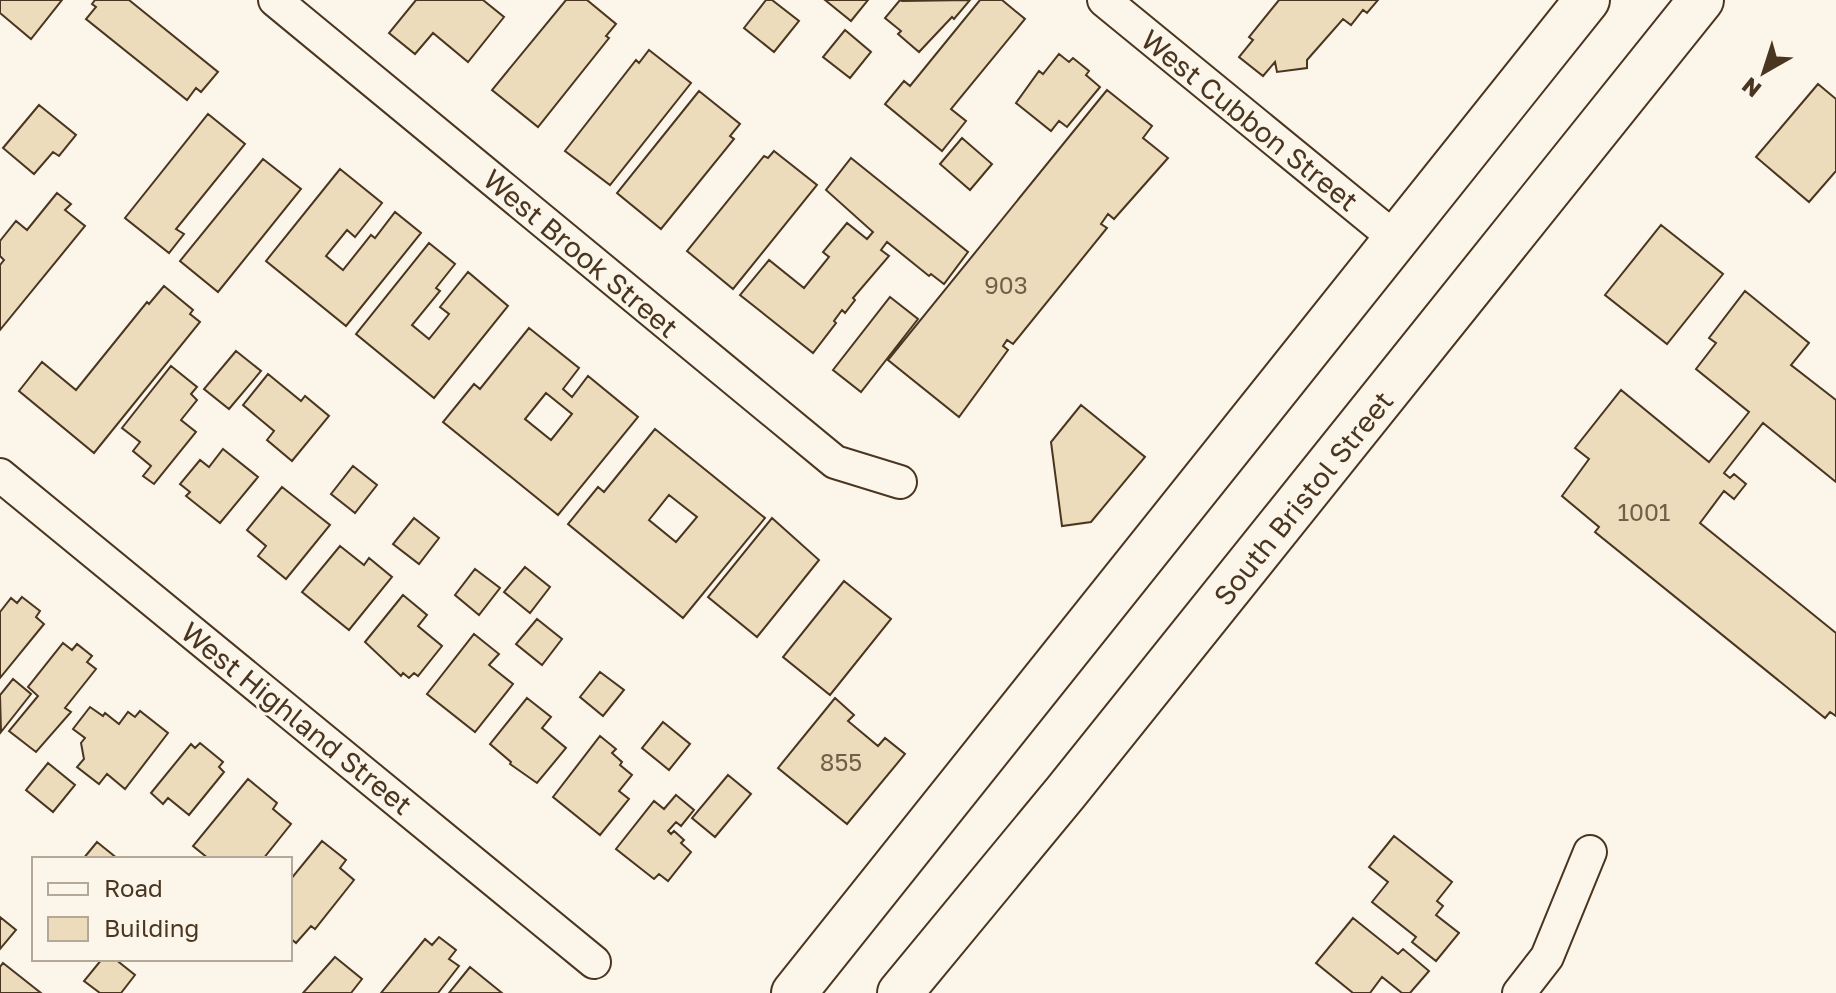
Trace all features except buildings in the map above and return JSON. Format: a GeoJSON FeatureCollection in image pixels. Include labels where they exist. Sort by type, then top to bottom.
{"type":"FeatureCollection","features":[{"type":"Feature","properties":{"kind":"main road"},"geometry":{"type":"LineString","coordinates":[[794,993],[1587,0]]}},
{"type":"Feature","properties":{"kind":"main road","name":"South Bristol Street"},"geometry":{"type":"LineString","coordinates":[[900,993],[1106,743],[1701,0]]}},
{"type":"Feature","properties":{"kind":"street","name":"West Cubbon Street"},"geometry":{"type":"LineString","coordinates":[[1104,0],[1396,239]]}},
{"type":"Feature","properties":{"kind":"street","name":"West Brook Street"},"geometry":{"type":"LineString","coordinates":[[279,1],[835,462],[900,482]]}},
{"type":"Feature","properties":{"kind":"street","name":"West Highland Street"},"geometry":{"type":"LineString","coordinates":[[0,475],[594,962]]}},
{"type":"Feature","properties":{"kind":"street"},"geometry":{"type":"LineString","coordinates":[[1519,993],[1547,957],[1590,852]]}}]}
